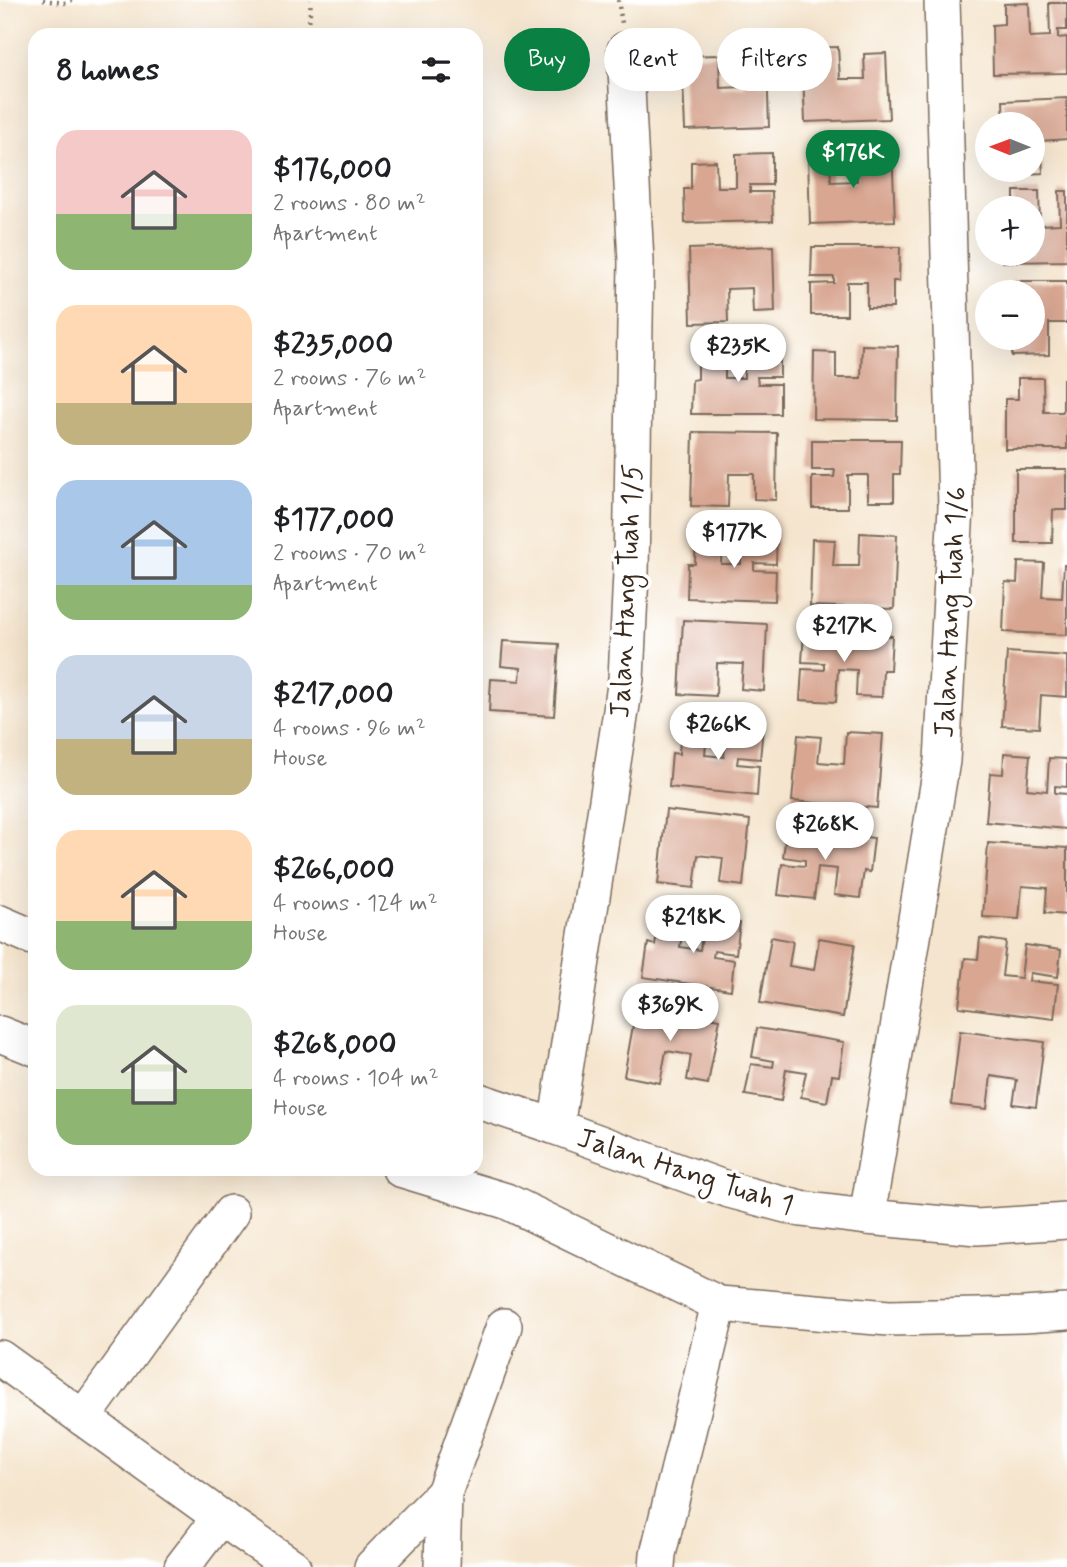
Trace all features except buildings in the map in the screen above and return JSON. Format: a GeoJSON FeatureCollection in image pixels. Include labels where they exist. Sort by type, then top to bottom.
{"type":"FeatureCollection","features":[{"type":"Feature","properties":{"kind":"street","name":"Jalan Hang Tuah 1/6"},"geometry":{"type":"LineString","coordinates":[[867,1217],[942,761],[956,507],[942,0]]}},
{"type":"Feature","properties":{"kind":"street","name":"Jalan Hang Tuah 1/5"},"geometry":{"type":"LineString","coordinates":[[556,1127],[626,680],[631,573],[636,262],[627,91]]}},
{"type":"Feature","properties":{"kind":"street"},"geometry":{"type":"LineString","coordinates":[[0,923],[28,935]]}},
{"type":"Feature","properties":{"kind":"street"},"geometry":{"type":"LineString","coordinates":[[0,1034],[28,1045]]}},
{"type":"Feature","properties":{"kind":"street","name":"Jalan Hang Tuah 1"},"geometry":{"type":"LineString","coordinates":[[483,1102],[729,1190],[801,1209],[977,1227],[1067,1221]]}},
{"type":"Feature","properties":{"kind":"street"},"geometry":{"type":"LineString","coordinates":[[423,1176],[506,1201],[719,1304],[889,1318],[1024,1315],[1067,1311]]}},
{"type":"Feature","properties":{"kind":"street"},"geometry":{"type":"LineString","coordinates":[[83,1418],[231,1213]]}},
{"type":"Feature","properties":{"kind":"street"},"geometry":{"type":"LineString","coordinates":[[657,1567],[719,1304]]}},
{"type":"Feature","properties":{"kind":"street"},"geometry":{"type":"LineString","coordinates":[[442,1567],[444,1493],[504,1326]]}},
{"type":"Feature","properties":{"kind":"street"},"geometry":{"type":"LineString","coordinates":[[0,1358],[293,1567]]}},
{"type":"Feature","properties":{"kind":"street"},"geometry":{"type":"LineString","coordinates":[[372,1567],[444,1493]]}},
{"type":"Feature","properties":{"kind":"street"},"geometry":{"type":"LineString","coordinates":[[182,1567],[220,1517]]}},
{"type":"Feature","properties":{"kind":"path"},"geometry":{"type":"LineString","coordinates":[[43,0],[64,3],[72,0]]}},
{"type":"Feature","properties":{"kind":"path"},"geometry":{"type":"LineString","coordinates":[[308,28],[311,0]]}}]}
